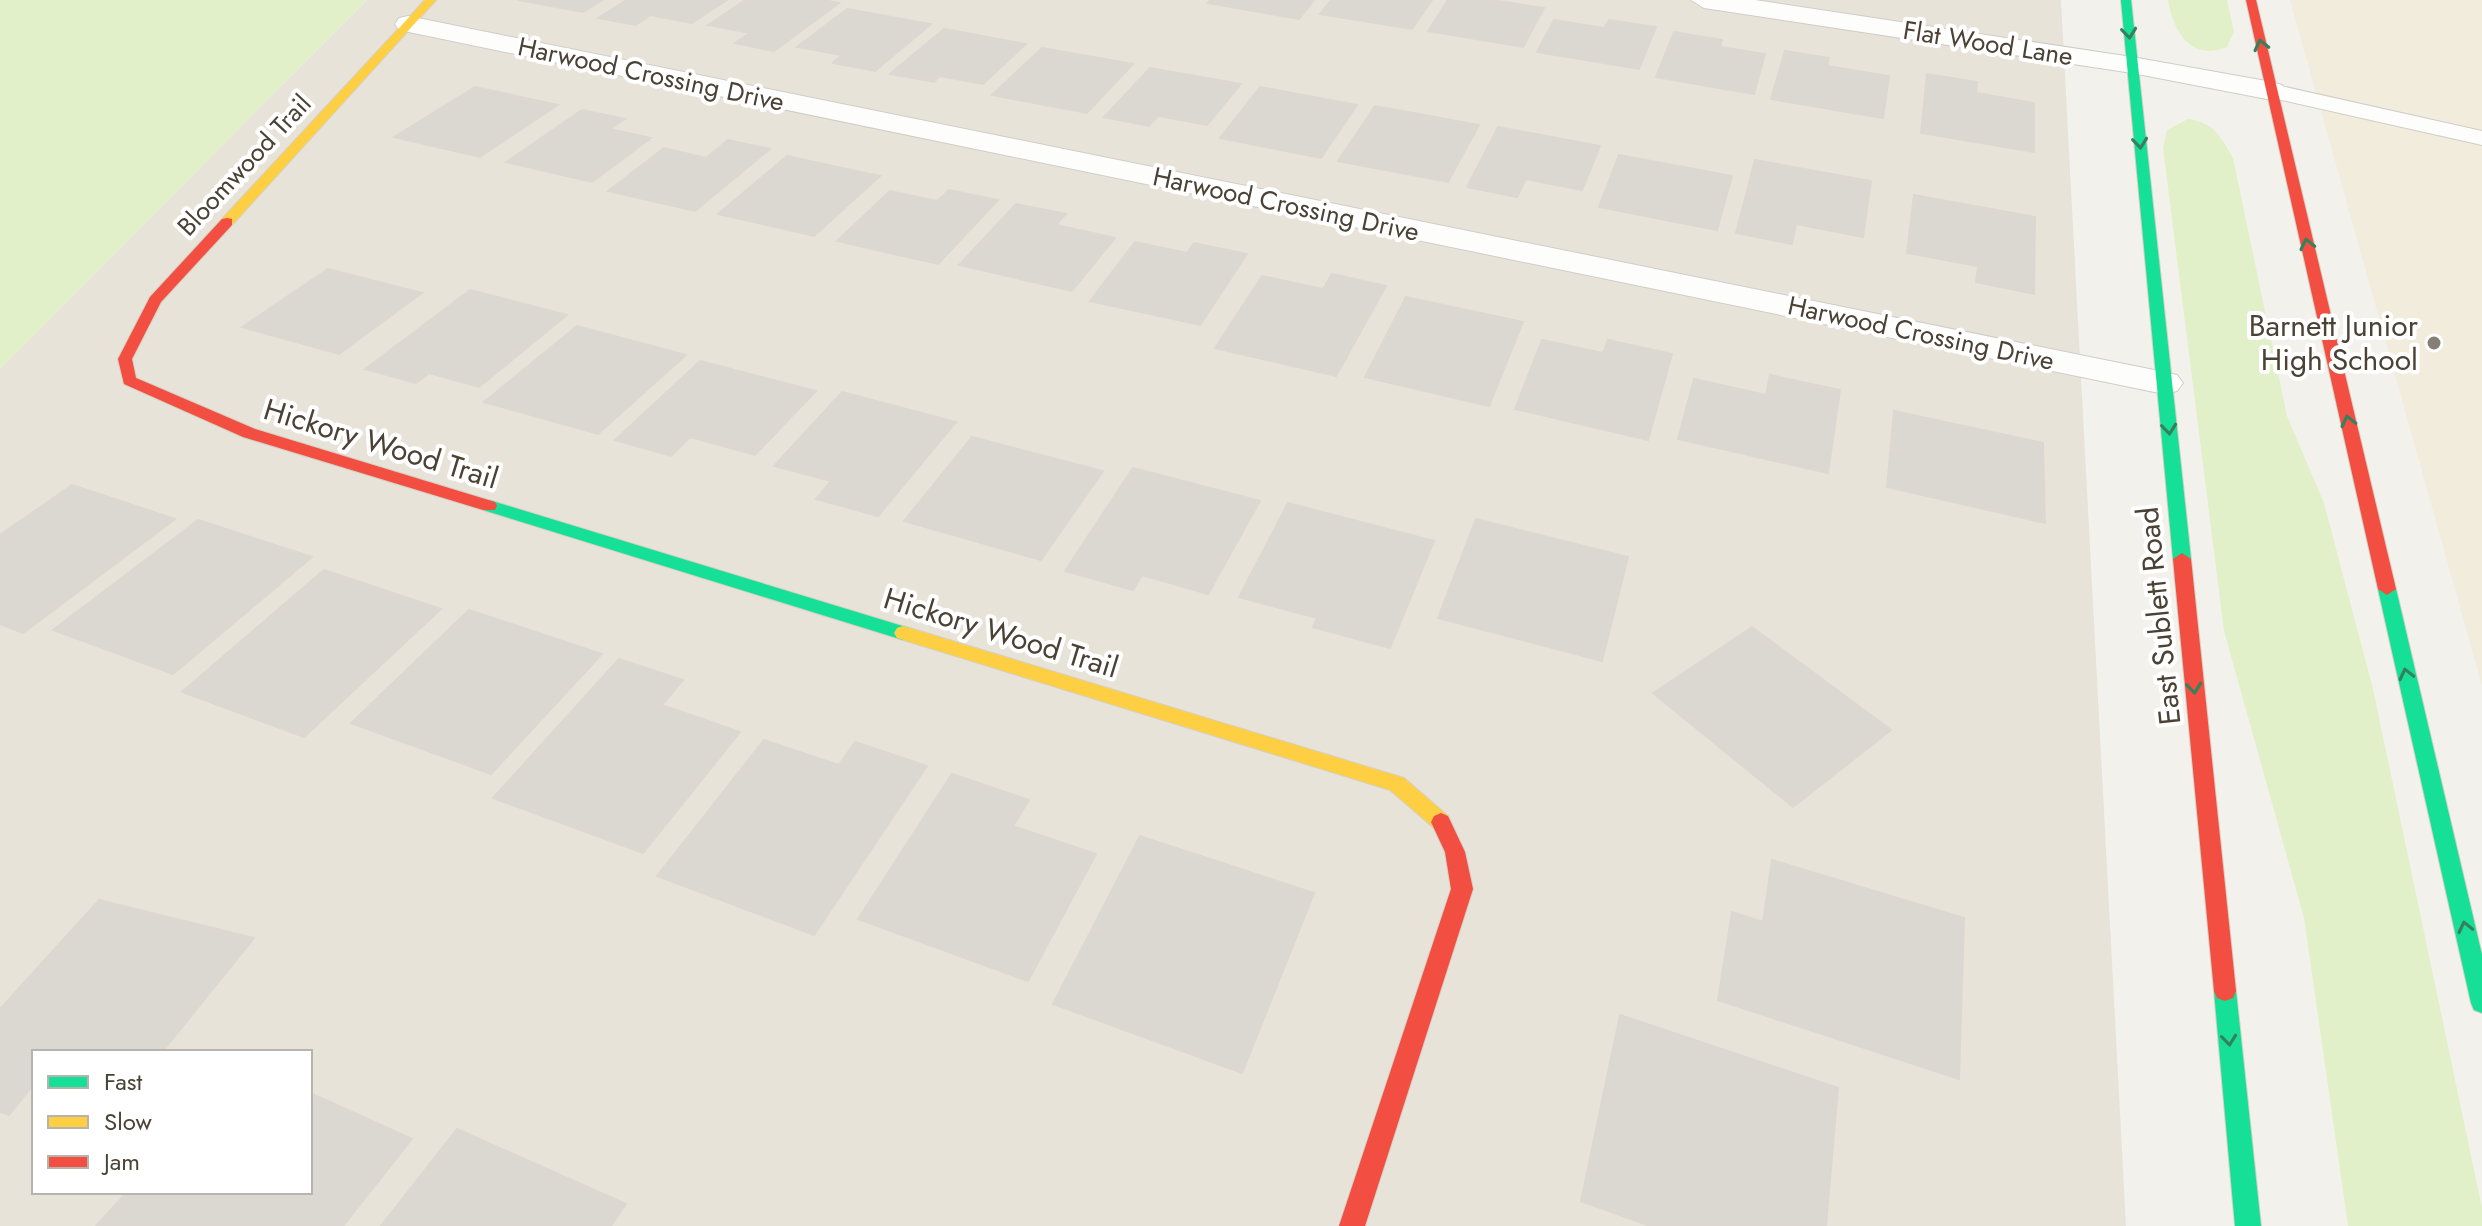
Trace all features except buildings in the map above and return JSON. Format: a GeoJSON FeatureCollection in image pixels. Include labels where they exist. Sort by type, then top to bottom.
{"type":"FeatureCollection","features":[{"type":"Feature","properties":{"kind":"main road","name":"Bloomwood Trail"},"geometry":{"type":"LineString","coordinates":[[129,381],[125,359],[155,300],[431,0]]}},
{"type":"Feature","properties":{"kind":"main road","name":"East Sublett Road"},"geometry":{"type":"LineString","coordinates":[[2126,0],[2248,1226]]}},
{"type":"Feature","properties":{"kind":"main road"},"geometry":{"type":"LineString","coordinates":[[2251,0],[2482,1003]]}},
{"type":"Feature","properties":{"kind":"main road","name":"Hickory Wood Trail"},"geometry":{"type":"LineString","coordinates":[[129,381],[249,433],[1397,784],[1438,815],[1457,853],[1462,889],[1352,1226]]}},
{"type":"Feature","properties":{"kind":"street","name":"Flat Wood Lane"},"geometry":{"type":"LineString","coordinates":[[1704,0],[1744,3],[2132,65],[2272,91]]}},
{"type":"Feature","properties":{"kind":"street","name":"Harwood Crossing Drive"},"geometry":{"type":"LineString","coordinates":[[408,24],[2164,383]]}},
{"type":"Feature","properties":{"kind":"lane"},"geometry":{"type":"LineString","coordinates":[[2272,91],[2481,139]]}},
{"type":"Feature","properties":{"kind":"shaded area"},"geometry":{"type":"Polygon","coordinates":[[[367,0],[2061,0],[2126,1226],[0,1226],[0,369],[367,0]]]}},
{"type":"Feature","properties":{"kind":"shaded area","name":"Barnett Junior High School"},"geometry":{"type":"Polygon","coordinates":[[[2290,0],[2482,0],[2482,686],[2290,0]]]}},
{"type":"Feature","properties":{"kind":"green space"},"geometry":{"type":"Polygon","coordinates":[[[0,0],[367,0],[0,369],[0,0]]]}},
{"type":"Feature","properties":{"kind":"green space"},"geometry":{"type":"Polygon","coordinates":[[[2168,0],[2227,0],[2234,32],[2227,47],[2203,50],[2186,41],[2174,23],[2168,0]]]}},
{"type":"Feature","properties":{"kind":"green space"},"geometry":{"type":"Polygon","coordinates":[[[2188,119],[2210,127],[2233,158],[2287,416],[2324,503],[2373,689],[2482,1208],[2482,1226],[2348,1226],[2304,918],[2224,631],[2163,148],[2167,130],[2188,119]]]}},
{"type":"Feature","properties":{"kind":"traffic: fast"},"geometry":{"type":"LineString","coordinates":[[2126,0],[2182,559]]}},
{"type":"Feature","properties":{"kind":"traffic: fast"},"geometry":{"type":"LineString","coordinates":[[489,506],[903,633]]}},
{"type":"Feature","properties":{"kind":"traffic: fast"},"geometry":{"type":"LineString","coordinates":[[2387,589],[2482,1003]]}},
{"type":"Feature","properties":{"kind":"traffic: fast"},"geometry":{"type":"LineString","coordinates":[[2225,991],[2248,1226]]}},
{"type":"Feature","properties":{"kind":"traffic: slow"},"geometry":{"type":"LineString","coordinates":[[227,222],[431,0]]}},
{"type":"Feature","properties":{"kind":"traffic: slow"},"geometry":{"type":"LineString","coordinates":[[903,633],[1397,784],[1441,822]]}},
{"type":"Feature","properties":{"kind":"traffic: jam"},"geometry":{"type":"LineString","coordinates":[[2251,0],[2387,589]]}},
{"type":"Feature","properties":{"kind":"traffic: jam"},"geometry":{"type":"LineString","coordinates":[[227,222],[155,300],[125,359],[129,381],[249,433],[489,506]]}},
{"type":"Feature","properties":{"kind":"traffic: jam"},"geometry":{"type":"LineString","coordinates":[[2182,559],[2225,991]]}},
{"type":"Feature","properties":{"kind":"traffic: jam"},"geometry":{"type":"LineString","coordinates":[[1352,1226],[1462,889],[1455,852],[1441,822]]}},
{"type":"Feature","properties":{"kind":"place","name":"Barnett Junior High School"},"geometry":{"type":"Point","coordinates":[2434,343]}}]}
